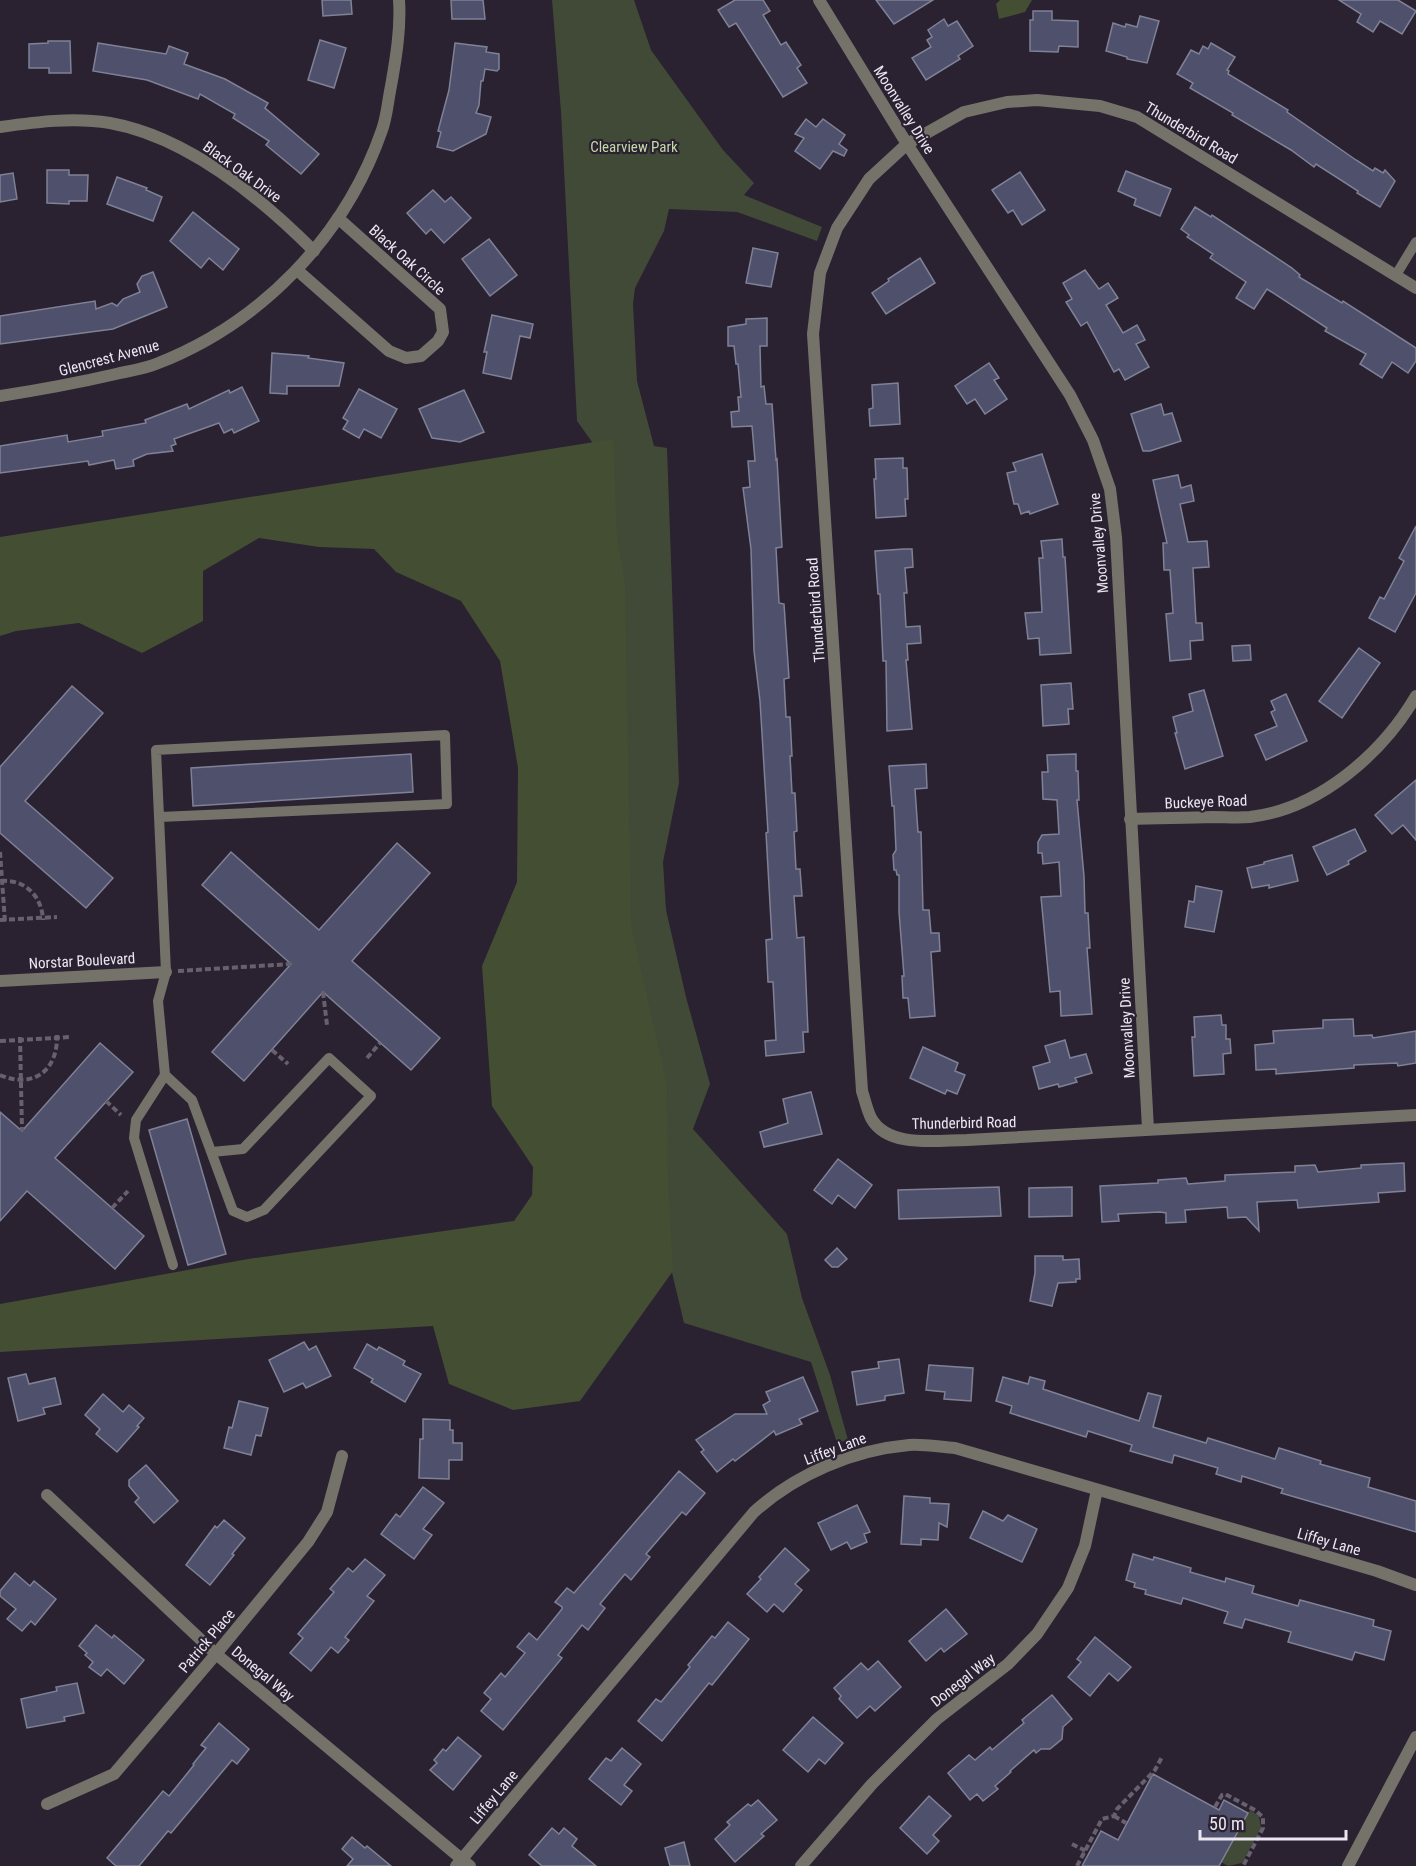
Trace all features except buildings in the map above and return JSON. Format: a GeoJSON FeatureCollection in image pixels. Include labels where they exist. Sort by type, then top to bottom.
{"type":"FeatureCollection","features":[{"type":"Feature","properties":{"kind":"street","name":"Glencrest Avenue"},"geometry":{"type":"LineString","coordinates":[[0,396],[70,385],[154,365],[213,337],[262,304],[297,270],[338,218],[366,167],[382,129],[395,62],[399,0]]}},
{"type":"Feature","properties":{"kind":"street","name":"Moonvalley Drive"},"geometry":{"type":"LineString","coordinates":[[819,0],[907,144],[1070,395],[1093,440],[1110,489],[1116,537],[1148,1129]]}},
{"type":"Feature","properties":{"kind":"street","name":"Thunderbird Road"},"geometry":{"type":"LineString","coordinates":[[1416,288],[1137,117],[1100,106],[1037,100],[1007,102],[964,112],[907,144],[869,178],[837,228],[820,273],[813,334],[862,1091],[872,1119],[884,1133],[905,1140],[967,1140],[1416,1115]]}},
{"type":"Feature","properties":{"kind":"street","name":"Black Oak Drive"},"geometry":{"type":"LineString","coordinates":[[0,127],[55,120],[110,123],[167,140],[214,168],[283,220],[314,251]]}},
{"type":"Feature","properties":{"kind":"street","name":"Black Oak Circle"},"geometry":{"type":"LineString","coordinates":[[297,270],[388,351],[406,358],[422,356],[438,341],[443,332],[440,309],[338,218]]}},
{"type":"Feature","properties":{"kind":"street","name":"Buckeye Road"},"geometry":{"type":"LineString","coordinates":[[1130,819],[1251,817],[1283,809],[1331,787],[1360,765],[1404,717],[1416,696]]}},
{"type":"Feature","properties":{"kind":"street","name":"Norstar Boulevard"},"geometry":{"type":"LineString","coordinates":[[0,981],[166,972]]}},
{"type":"Feature","properties":{"kind":"street","name":"Liffey Lane"},"geometry":{"type":"LineString","coordinates":[[462,1864],[754,1512],[771,1496],[812,1472],[870,1450],[911,1445],[955,1448],[1366,1568],[1416,1585]]}},
{"type":"Feature","properties":{"kind":"street","name":"Patrick Place"},"geometry":{"type":"LineString","coordinates":[[47,1804],[114,1774],[216,1654],[308,1542],[327,1512],[342,1456]]}},
{"type":"Feature","properties":{"kind":"street","name":"Donegal Way"},"geometry":{"type":"LineString","coordinates":[[801,1866],[872,1784],[937,1719],[1008,1664],[1037,1634],[1068,1588],[1085,1546],[1097,1490]]}},
{"type":"Feature","properties":{"kind":"street","name":"Donegal Way"},"geometry":{"type":"LineString","coordinates":[[47,1495],[216,1654],[462,1864]]}},
{"type":"Feature","properties":{"kind":"street"},"geometry":{"type":"LineString","coordinates":[[1348,1866],[1416,1737]]}},
{"type":"Feature","properties":{"kind":"lane"},"geometry":{"type":"LineString","coordinates":[[1396,275],[1416,242]]}},
{"type":"Feature","properties":{"kind":"lane"},"geometry":{"type":"LineString","coordinates":[[160,817],[447,804],[445,735],[156,750],[166,972],[158,1001],[165,1076],[136,1120],[134,1138],[172,1265]]}},
{"type":"Feature","properties":{"kind":"lane"},"geometry":{"type":"LineString","coordinates":[[165,1076],[192,1100],[233,1211],[246,1217],[264,1210],[370,1096],[330,1058],[243,1149],[212,1152]]}},
{"type":"Feature","properties":{"kind":"path"},"geometry":{"type":"LineString","coordinates":[[0,852],[3,920],[57,917]]}},
{"type":"Feature","properties":{"kind":"path"},"geometry":{"type":"LineString","coordinates":[[1,881],[24,885],[30,890],[39,901],[43,919]]}},
{"type":"Feature","properties":{"kind":"path"},"geometry":{"type":"LineString","coordinates":[[166,972],[291,964]]}},
{"type":"Feature","properties":{"kind":"path"},"geometry":{"type":"LineString","coordinates":[[323,992],[327,1025]]}},
{"type":"Feature","properties":{"kind":"path"},"geometry":{"type":"LineString","coordinates":[[0,1075],[9,1079],[21,1080],[35,1077],[50,1065],[56,1055],[57,1036]]}},
{"type":"Feature","properties":{"kind":"path"},"geometry":{"type":"LineString","coordinates":[[0,1041],[71,1037]]}},
{"type":"Feature","properties":{"kind":"path"},"geometry":{"type":"LineString","coordinates":[[20,1039],[22,1131]]}},
{"type":"Feature","properties":{"kind":"path"},"geometry":{"type":"LineString","coordinates":[[367,1058],[380,1043]]}},
{"type":"Feature","properties":{"kind":"path"},"geometry":{"type":"LineString","coordinates":[[272,1050],[288,1064]]}},
{"type":"Feature","properties":{"kind":"path"},"geometry":{"type":"LineString","coordinates":[[106,1101],[121,1115]]}},
{"type":"Feature","properties":{"kind":"path"},"geometry":{"type":"LineString","coordinates":[[112,1208],[128,1191]]}},
{"type":"Feature","properties":{"kind":"path"},"geometry":{"type":"LineString","coordinates":[[1114,1816],[1117,1809],[1155,1770],[1162,1757]]}},
{"type":"Feature","properties":{"kind":"path"},"geometry":{"type":"LineString","coordinates":[[1215,1807],[1225,1794],[1255,1810],[1263,1817],[1263,1828],[1243,1866]]}},
{"type":"Feature","properties":{"kind":"path"},"geometry":{"type":"LineString","coordinates":[[1077,1866],[1102,1819],[1114,1816],[1126,1823]]}},
{"type":"Feature","properties":{"kind":"path"},"geometry":{"type":"LineString","coordinates":[[1072,1844],[1086,1851]]}},
{"type":"Feature","properties":{"kind":"green space","name":"Clearview Park"},"geometry":{"type":"Polygon","coordinates":[[[552,0],[634,0],[651,50],[723,150],[754,183],[744,195],[822,227],[817,241],[737,212],[669,209],[664,231],[635,288],[633,304],[637,381],[654,446],[667,448],[679,783],[663,862],[666,910],[686,997],[710,1084],[693,1129],[787,1234],[802,1298],[830,1375],[848,1440],[837,1443],[811,1362],[684,1323],[654,1197],[620,944],[602,456],[577,421],[561,112],[552,0]]]}},
{"type":"Feature","properties":{"kind":"green space"},"geometry":{"type":"Polygon","coordinates":[[[1000,0],[1032,0],[1025,12],[999,19],[996,4],[1000,0]]]}},
{"type":"Feature","properties":{"kind":"green space"},"geometry":{"type":"Polygon","coordinates":[[[613,439],[617,536],[625,583],[631,925],[667,1085],[668,1183],[673,1271],[580,1401],[513,1410],[449,1384],[433,1326],[0,1352],[0,1304],[248,1259],[514,1221],[532,1195],[533,1167],[492,1106],[482,966],[517,882],[518,768],[500,661],[461,601],[396,572],[374,549],[319,547],[259,538],[203,571],[203,621],[142,653],[79,623],[16,631],[0,636],[0,537],[613,439]]]}},
{"type":"Feature","properties":{"kind":"green space"},"geometry":{"type":"Polygon","coordinates":[[[1250,1810],[1259,1816],[1261,1828],[1242,1863],[1228,1866],[1221,1862],[1250,1810]]]}}]}
